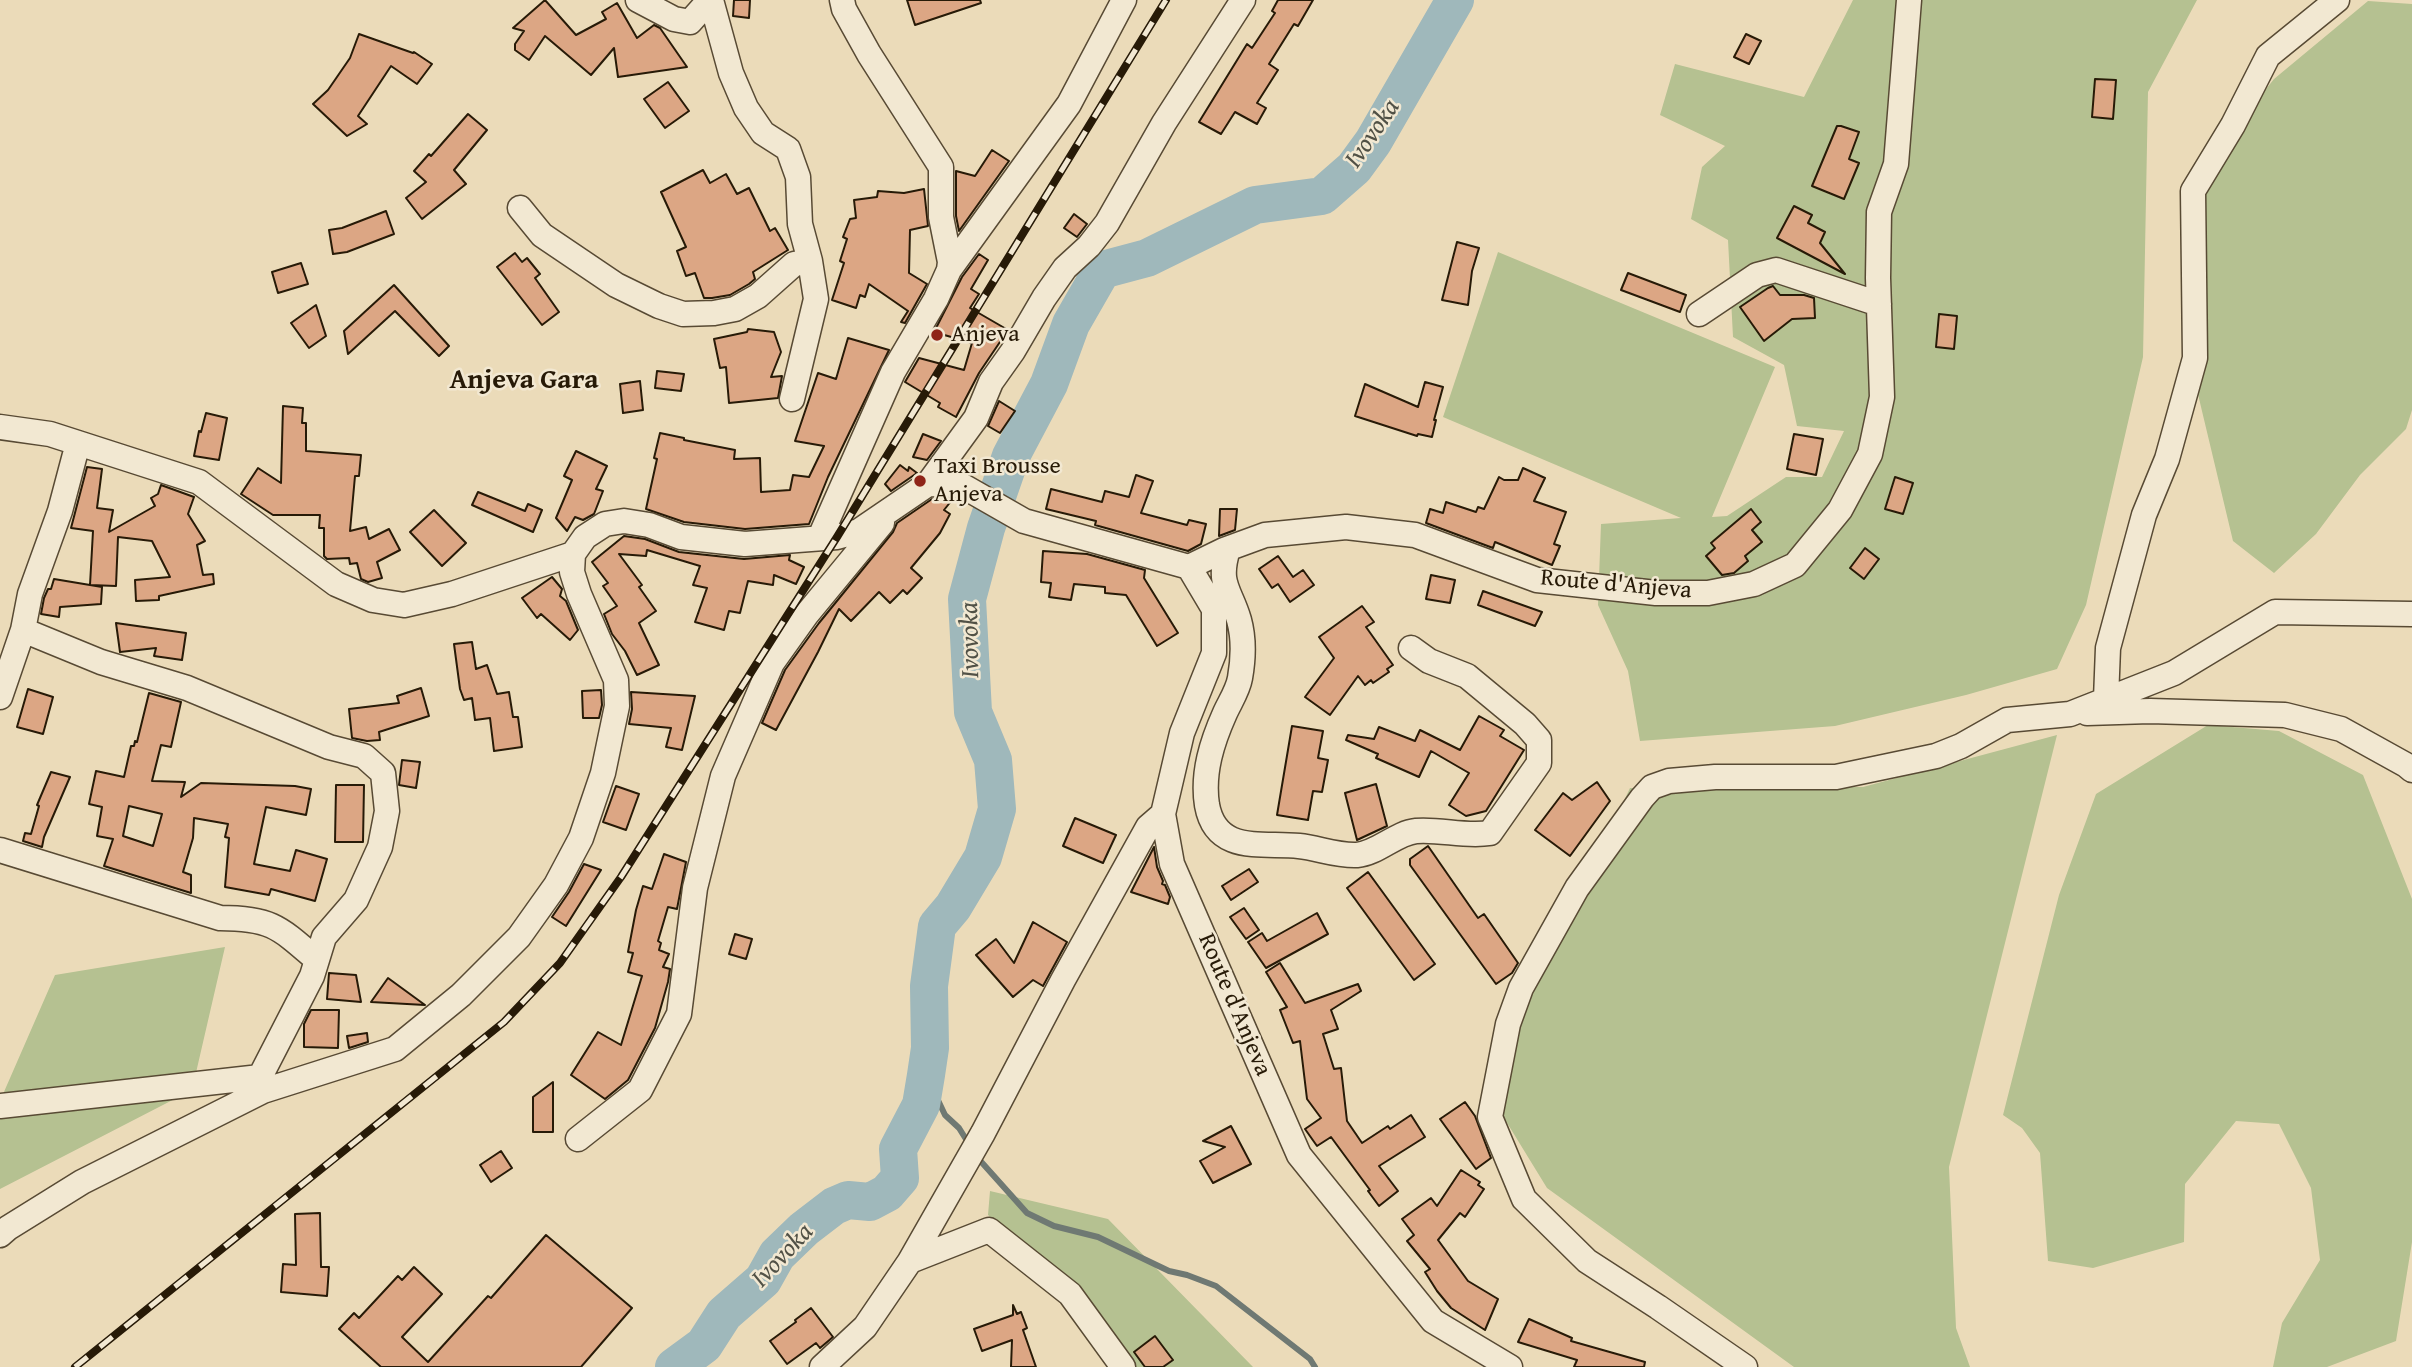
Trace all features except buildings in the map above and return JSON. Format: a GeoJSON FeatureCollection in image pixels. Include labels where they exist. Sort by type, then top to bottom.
{"type":"FeatureCollection","features":[{"type":"Feature","properties":{"kind":"street"},"geometry":{"type":"LineString","coordinates":[[638,0],[674,19],[690,22],[711,1],[731,73],[746,108],[763,133],[788,149],[798,177],[800,224],[816,299],[792,399]]}},
{"type":"Feature","properties":{"kind":"street"},"geometry":{"type":"LineString","coordinates":[[842,0],[869,54],[941,167],[941,217],[950,261],[949,270]]}},
{"type":"Feature","properties":{"kind":"street"},"geometry":{"type":"LineString","coordinates":[[820,537],[892,372],[936,299],[949,270],[1069,104],[1124,0]]}},
{"type":"Feature","properties":{"kind":"street"},"geometry":{"type":"LineString","coordinates":[[0,1107],[261,1084],[395,1049],[461,995],[519,937],[556,884],[581,838],[603,773],[617,706],[616,680],[572,572],[573,554],[585,537],[605,524],[624,521],[649,525],[681,537],[745,544],[837,537],[859,531],[928,484],[976,418],[991,382],[1044,298],[1065,268],[1089,246],[1107,223],[1164,123],[1243,0]]}},
{"type":"Feature","properties":{"kind":"street","name":"Route d'Anjeva"},"geometry":{"type":"LineString","coordinates":[[1510,1367],[1433,1321],[1298,1155],[1172,864],[1163,814],[1182,733],[1214,653],[1214,609],[1189,567],[1265,535],[1346,527],[1415,536],[1537,580],[1656,593],[1708,593],[1754,584],[1795,565],[1840,510],[1870,454],[1882,397],[1879,212],[1895,164],[1909,0]]}},
{"type":"Feature","properties":{"kind":"street"},"geometry":{"type":"LineString","coordinates":[[2106,699],[2108,648],[2144,515],[2167,459],[2195,358],[2193,191],[2268,56],[2337,0]]}},
{"type":"Feature","properties":{"kind":"street"},"geometry":{"type":"LineString","coordinates":[[520,208],[542,235],[606,278],[659,306],[683,314],[734,309],[758,296],[794,264],[810,261]]}},
{"type":"Feature","properties":{"kind":"street"},"geometry":{"type":"LineString","coordinates":[[1699,314],[1757,275],[1776,270],[1879,304]]}},
{"type":"Feature","properties":{"kind":"street"},"geometry":{"type":"LineString","coordinates":[[0,427],[50,434],[199,482],[336,584],[373,600],[404,605],[452,594],[573,554]]}},
{"type":"Feature","properties":{"kind":"street"},"geometry":{"type":"LineString","coordinates":[[0,697],[23,630],[30,594],[60,511],[78,443]]}},
{"type":"Feature","properties":{"kind":"street"},"geometry":{"type":"LineString","coordinates":[[928,484],[961,485],[1024,521],[1189,567]]}},
{"type":"Feature","properties":{"kind":"street"},"geometry":{"type":"LineString","coordinates":[[578,1139],[640,1090],[679,1014],[695,888],[723,776],[772,663],[807,614],[893,509]]}},
{"type":"Feature","properties":{"kind":"street"},"geometry":{"type":"LineString","coordinates":[[1227,549],[1224,559],[1224,585],[1239,621],[1242,649],[1240,681],[1208,757],[1206,783],[1207,807],[1213,823],[1232,841],[1248,845],[1299,846],[1335,854],[1358,855],[1412,832],[1436,831],[1472,836],[1490,833],[1539,763],[1539,740],[1525,724],[1467,676],[1429,661],[1411,648]]}},
{"type":"Feature","properties":{"kind":"street"},"geometry":{"type":"LineString","coordinates":[[2070,713],[2174,673],[2274,612],[2412,614]]}},
{"type":"Feature","properties":{"kind":"street"},"geometry":{"type":"LineString","coordinates":[[0,1235],[8,1227],[82,1182],[261,1084],[312,976],[324,937],[356,900],[380,847],[387,811],[383,773],[364,755],[328,747],[187,688],[101,662],[23,630]]}},
{"type":"Feature","properties":{"kind":"street"},"geometry":{"type":"LineString","coordinates":[[1745,1367],[1587,1261],[1524,1199],[1490,1118],[1508,1024],[1521,988],[1577,888],[1652,787],[1669,781],[1715,777],[1836,777],[1936,756],[1961,746],[2007,720],[2070,713],[2150,711],[2285,715],[2341,729],[2412,770]]}},
{"type":"Feature","properties":{"kind":"street"},"geometry":{"type":"LineString","coordinates":[[822,1367],[865,1327],[910,1261],[983,1133],[1063,980],[1148,827],[1163,814]]}},
{"type":"Feature","properties":{"kind":"street"},"geometry":{"type":"LineString","coordinates":[[0,850],[220,918],[245,918],[266,922],[289,936],[317,960]]}},
{"type":"Feature","properties":{"kind":"street"},"geometry":{"type":"LineString","coordinates":[[910,1261],[989,1230],[1070,1294],[1123,1367]]}},
{"type":"Feature","properties":{"kind":"green space"},"geometry":{"type":"Polygon","coordinates":[[[1853,0],[2197,0],[2148,92],[2143,357],[2086,605],[2057,669],[1966,695],[1835,726],[1640,741],[1628,671],[1598,605],[1601,524],[1681,518],[1443,417],[1498,252],[1775,367],[1712,517],[1727,516],[1786,477],[1822,477],[1844,431],[1797,426],[1784,365],[1733,337],[1728,240],[1691,219],[1702,167],[1725,146],[1660,115],[1675,64],[1804,97],[1853,0]]]}},
{"type":"Feature","properties":{"kind":"green space"},"geometry":{"type":"Polygon","coordinates":[[[2368,1],[2412,4],[2412,410],[2406,429],[2360,475],[2316,534],[2274,573],[2233,541],[2186,344],[2192,182],[2274,79],[2368,1]]]}},
{"type":"Feature","properties":{"kind":"green space"},"geometry":{"type":"Polygon","coordinates":[[[2208,725],[2279,731],[2363,775],[2412,899],[2412,1242],[2396,1341],[2327,1367],[2273,1367],[2282,1323],[2320,1260],[2311,1188],[2279,1124],[2236,1121],[2185,1184],[2184,1242],[2093,1268],[2048,1261],[2040,1153],[2022,1128],[2003,1115],[2059,895],[2096,794],[2208,725]]]}},
{"type":"Feature","properties":{"kind":"green space"},"geometry":{"type":"Polygon","coordinates":[[[2057,735],[1949,1167],[1956,1328],[1970,1367],[1794,1367],[1547,1188],[1501,1113],[1514,1034],[1630,788],[1863,787],[2057,735]]]}},
{"type":"Feature","properties":{"kind":"green space"},"geometry":{"type":"Polygon","coordinates":[[[225,947],[192,1090],[0,1189],[0,1101],[55,975],[225,947]]]}},
{"type":"Feature","properties":{"kind":"green space"},"geometry":{"type":"Polygon","coordinates":[[[990,1191],[1108,1219],[1253,1367],[1135,1367],[1063,1277],[988,1215],[990,1191]]]}},
{"type":"Feature","properties":{"kind":"waterway","name":"Ivovoka"},"geometry":{"type":"LineString","coordinates":[[674,1367],[704,1345],[724,1314],[763,1280],[777,1255],[804,1229],[834,1206],[848,1200],[870,1202],[887,1193],[900,1178],[898,1149],[921,1105],[930,1048],[929,986],[937,926],[953,907],[983,857],[997,809],[993,760],[973,712],[967,599],[986,528],[1011,456],[1049,384],[1071,324],[1102,270],[1147,258],[1255,205],[1322,196],[1354,168],[1373,142],[1455,0]]}},
{"type":"Feature","properties":{"kind":"waterway"},"geometry":{"type":"LineString","coordinates":[[926,1075],[945,1115],[959,1128],[969,1144]]}},
{"type":"Feature","properties":{"kind":"waterway"},"geometry":{"type":"LineString","coordinates":[[976,1156],[1027,1213],[1054,1226],[1098,1237],[1169,1271],[1216,1286],[1310,1359],[1315,1367]]}},
{"type":"Feature","properties":{"kind":"railway"},"geometry":{"type":"LineString","coordinates":[[75,1367],[504,1022],[560,963],[621,877],[837,537],[1166,0]]}},
{"type":"Feature","properties":{"kind":"place","name":"Anjeva"},"geometry":{"type":"Point","coordinates":[937,335]}},
{"type":"Feature","properties":{"kind":"place","name":"Taxi Brousse Anjeva"},"geometry":{"type":"Point","coordinates":[920,481]}},
{"type":"Feature","properties":{"kind":"district","name":"Anjeva Gara"},"geometry":{"type":"Point","coordinates":[524,381]}}]}
